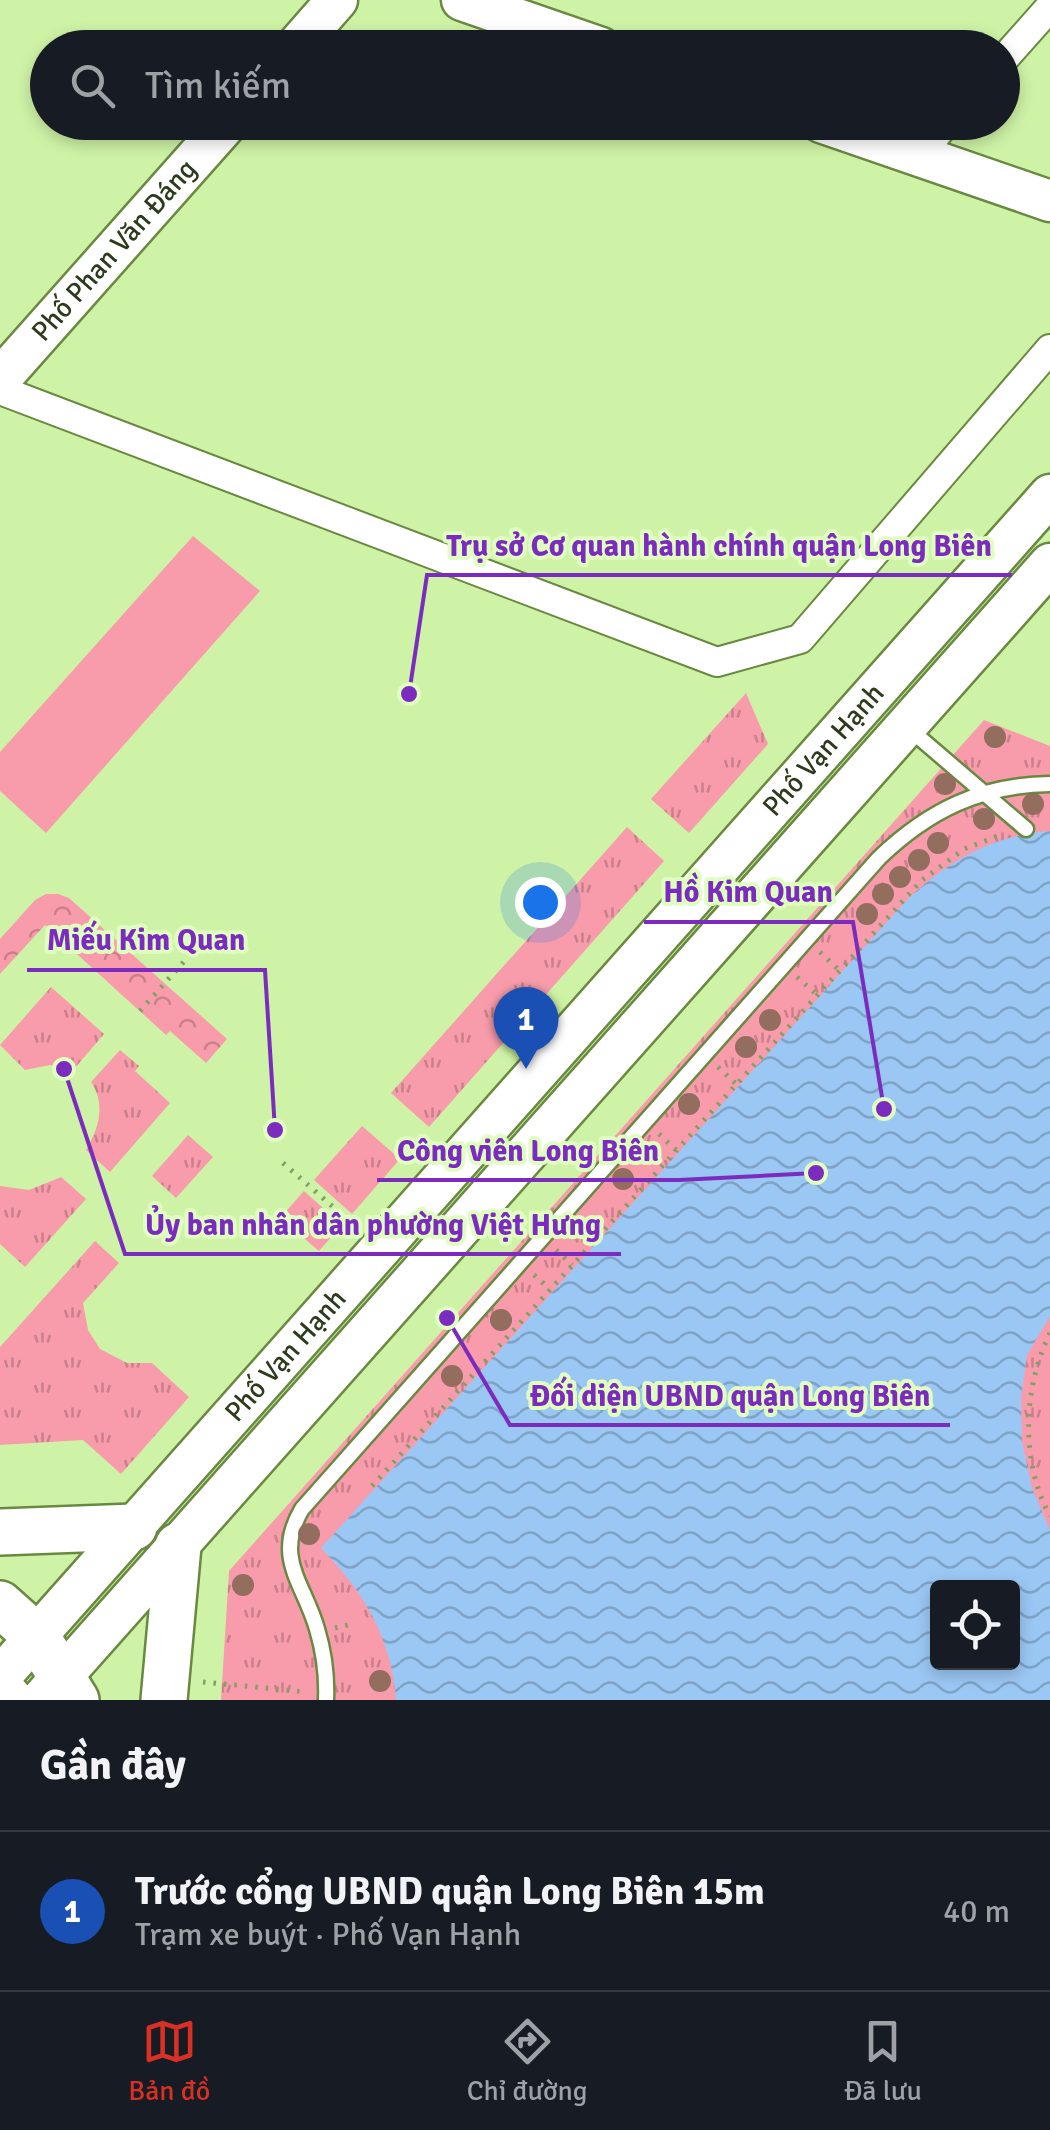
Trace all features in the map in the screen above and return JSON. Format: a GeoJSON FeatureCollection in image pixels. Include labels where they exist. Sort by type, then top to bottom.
{"type":"FeatureCollection","features":[{"type":"Feature","properties":{"kind":"main road"},"geometry":{"type":"LineString","coordinates":[[0,1532],[134,1527]]}},
{"type":"Feature","properties":{"kind":"main road"},"geometry":{"type":"LineString","coordinates":[[178,1546],[179,1690]]}},
{"type":"Feature","properties":{"kind":"main road"},"geometry":{"type":"LineString","coordinates":[[0,1604],[36,1636],[60,1692]]}},
{"type":"Feature","properties":{"kind":"main road"},"geometry":{"type":"LineString","coordinates":[[0,1688],[10,1700]]}},
{"type":"Feature","properties":{"kind":"street"},"geometry":{"type":"LineString","coordinates":[[311,30],[337,0]]}},
{"type":"Feature","properties":{"kind":"street"},"geometry":{"type":"LineString","coordinates":[[462,0],[549,30]]}},
{"type":"Feature","properties":{"kind":"street"},"geometry":{"type":"LineString","coordinates":[[1020,41],[1050,8]]}},
{"type":"Feature","properties":{"kind":"street","name":"Phố Phan Văn Đáng"},"geometry":{"type":"LineString","coordinates":[[0,380],[212,140]]}},
{"type":"Feature","properties":{"kind":"street"},"geometry":{"type":"LineString","coordinates":[[872,140],[1050,201]]}},
{"type":"Feature","properties":{"kind":"street"},"geometry":{"type":"LineString","coordinates":[[918,156],[932,140]]}},
{"type":"Feature","properties":{"kind":"street"},"geometry":{"type":"LineString","coordinates":[[0,390],[717,662],[800,638],[1050,349]]}},
{"type":"Feature","properties":{"kind":"street","name":"Phố Vạn Hạnh"},"geometry":{"type":"LineString","coordinates":[[0,1677],[1050,496]]}},
{"type":"Feature","properties":{"kind":"street","name":"Phố Vạn Hạnh"},"geometry":{"type":"LineString","coordinates":[[60,1692],[178,1546],[1050,564]]}},
{"type":"Feature","properties":{"kind":"lane"},"geometry":{"type":"LineString","coordinates":[[906,726],[1026,829]]}},
{"type":"Feature","properties":{"kind":"lane"},"geometry":{"type":"LineString","coordinates":[[326,1697],[326,1672],[317,1628],[290,1558],[292,1525],[302,1509],[879,858],[924,819],[983,792],[1050,784]]}},
{"type":"Feature","properties":{"kind":"path"},"geometry":{"type":"LineString","coordinates":[[372,1486],[921,881],[988,838],[1026,829]]}},
{"type":"Feature","properties":{"kind":"path"},"geometry":{"type":"LineString","coordinates":[[140,1011],[196,948]]}},
{"type":"Feature","properties":{"kind":"path"},"geometry":{"type":"LineString","coordinates":[[283,1163],[358,1229]]}},
{"type":"Feature","properties":{"kind":"path"},"geometry":{"type":"LineString","coordinates":[[1050,1333],[1038,1358],[1030,1396],[1030,1431],[1034,1468],[1050,1516]]}},
{"type":"Feature","properties":{"kind":"path"},"geometry":{"type":"LineString","coordinates":[[179,1690],[326,1697]]}},
{"type":"Feature","properties":{"kind":"green space"},"geometry":{"type":"Polygon","coordinates":[[[193,536],[260,591],[46,833],[0,791],[0,752],[193,536]]]}},
{"type":"Feature","properties":{"kind":"green space"},"geometry":{"type":"Polygon","coordinates":[[[746,693],[768,744],[689,833],[651,799],[746,693]]]}},
{"type":"Feature","properties":{"kind":"green space"},"geometry":{"type":"Polygon","coordinates":[[[984,720],[1050,746],[1050,1700],[221,1700],[229,1571],[984,720]]]}},
{"type":"Feature","properties":{"kind":"green space"},"geometry":{"type":"Polygon","coordinates":[[[627,827],[664,861],[429,1127],[391,1093],[627,827]]]}},
{"type":"Feature","properties":{"kind":"green space"},"geometry":{"type":"Polygon","coordinates":[[[46,894],[69,898],[227,1039],[206,1063],[170,1031],[166,1035],[45,925],[0,974],[0,939],[35,900],[46,894]]]}},
{"type":"Feature","properties":{"kind":"green space"},"geometry":{"type":"Polygon","coordinates":[[[51,987],[104,1034],[74,1069],[50,1065],[25,1070],[0,1045],[51,987]]]}},
{"type":"Feature","properties":{"kind":"green space"},"geometry":{"type":"Polygon","coordinates":[[[120,1050],[139,1066],[135,1071],[170,1103],[110,1172],[86,1150],[99,1116],[96,1090],[91,1082],[120,1050]]]}},
{"type":"Feature","properties":{"kind":"green space"},"geometry":{"type":"Polygon","coordinates":[[[362,1126],[400,1159],[352,1214],[314,1180],[362,1126]]]}},
{"type":"Feature","properties":{"kind":"green space"},"geometry":{"type":"Polygon","coordinates":[[[188,1135],[213,1157],[176,1198],[152,1176],[188,1135]]]}},
{"type":"Feature","properties":{"kind":"green space"},"geometry":{"type":"Polygon","coordinates":[[[61,1177],[86,1199],[25,1267],[0,1244],[0,1186],[29,1190],[61,1177]]]}},
{"type":"Feature","properties":{"kind":"green space"},"geometry":{"type":"Polygon","coordinates":[[[304,1191],[342,1225],[319,1251],[280,1218],[304,1191]]]}},
{"type":"Feature","properties":{"kind":"green space"},"geometry":{"type":"Polygon","coordinates":[[[95,1241],[119,1263],[83,1303],[88,1330],[100,1349],[127,1363],[152,1363],[189,1397],[121,1474],[83,1440],[0,1445],[0,1347],[95,1241]]]}},
{"type":"Feature","properties":{"kind":"water"},"geometry":{"type":"Polygon","coordinates":[[[1050,831],[1050,1316],[1027,1355],[1021,1398],[1022,1441],[1032,1488],[1050,1530],[1050,1700],[396,1700],[388,1656],[373,1617],[350,1581],[321,1548],[905,902],[954,863],[1009,838],[1050,831]]]}},
{"type":"Feature","properties":{"kind":"place","name":"Trụ sở Cơ quan hành chính quận Long Biên"},"geometry":{"type":"Point","coordinates":[409,694]}},
{"type":"Feature","properties":{"kind":"place","name":"Ủy ban nhân dân phường Việt Hưng"},"geometry":{"type":"Point","coordinates":[64,1069]}},
{"type":"Feature","properties":{"kind":"place","name":"Trước cổng UBND quận Long Biên 15m"},"geometry":{"type":"Point","coordinates":[526,1069]}},
{"type":"Feature","properties":{"kind":"place","name":"Hồ Kim Quan"},"geometry":{"type":"Point","coordinates":[884,1109]}},
{"type":"Feature","properties":{"kind":"place","name":"Miếu Kim Quan"},"geometry":{"type":"Point","coordinates":[275,1130]}},
{"type":"Feature","properties":{"kind":"place","name":"Công viên Long Biên"},"geometry":{"type":"Point","coordinates":[816,1173]}},
{"type":"Feature","properties":{"kind":"place","name":"Đối diện UBND quận Long Biên"},"geometry":{"type":"Point","coordinates":[447,1318]}}]}
